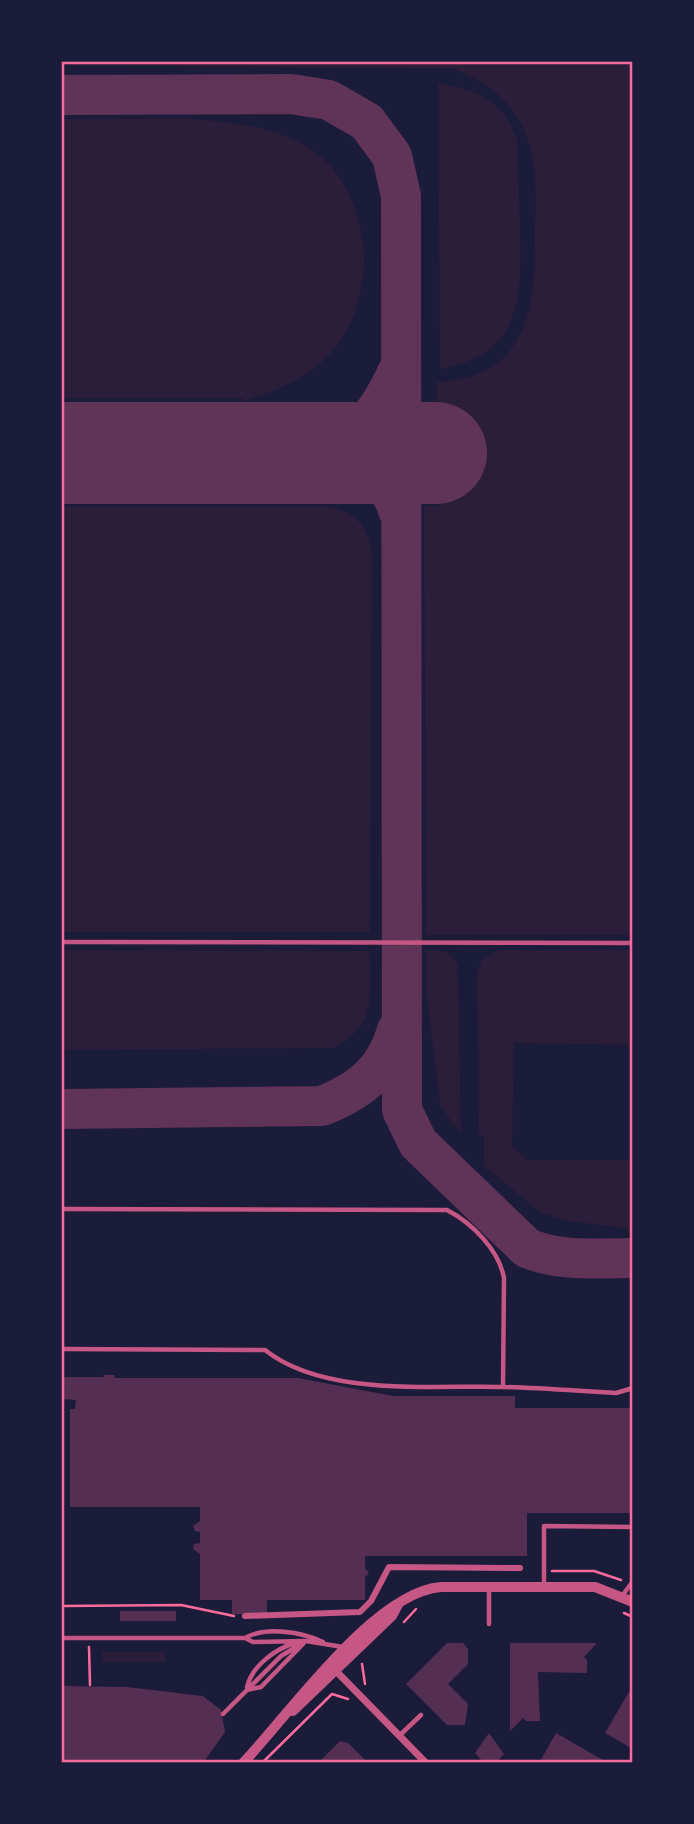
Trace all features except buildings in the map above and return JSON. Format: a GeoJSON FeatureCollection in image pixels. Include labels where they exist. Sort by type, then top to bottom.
{"type":"FeatureCollection","features":[{"type":"Feature","properties":{"kind":"street"},"geometry":{"type":"LineString","coordinates":[[244,1616],[360,1612],[371,1601],[388,1567],[520,1568]]}},
{"type":"Feature","properties":{"kind":"street"},"geometry":{"type":"LineString","coordinates":[[287,1716],[301,1694],[386,1610],[430,1588],[594,1587],[633,1602]]}},
{"type":"Feature","properties":{"kind":"street"},"geometry":{"type":"LineString","coordinates":[[243,1763],[287,1716],[337,1672],[392,1616],[400,1602]]}},
{"type":"Feature","properties":{"kind":"street"},"geometry":{"type":"LineString","coordinates":[[337,1672],[426,1763]]}},
{"type":"Feature","properties":{"kind":"lane"},"geometry":{"type":"LineString","coordinates":[[61,942],[633,943]]}},
{"type":"Feature","properties":{"kind":"lane"},"geometry":{"type":"LineString","coordinates":[[61,1209],[447,1210],[458,1216],[501,1262],[504,1278],[503,1387]]}},
{"type":"Feature","properties":{"kind":"lane"},"geometry":{"type":"LineString","coordinates":[[61,1349],[265,1350],[284,1365],[310,1373],[396,1388],[503,1387],[616,1393],[633,1388]]}},
{"type":"Feature","properties":{"kind":"lane"},"geometry":{"type":"LineString","coordinates":[[544,1587],[544,1526],[633,1527]]}},
{"type":"Feature","properties":{"kind":"lane"},"geometry":{"type":"LineString","coordinates":[[621,1597],[631,1583]]}},
{"type":"Feature","properties":{"kind":"lane"},"geometry":{"type":"LineString","coordinates":[[489,1587],[489,1624]]}},
{"type":"Feature","properties":{"kind":"lane"},"geometry":{"type":"LineString","coordinates":[[61,1638],[245,1637],[254,1633],[297,1634],[347,1648]]}},
{"type":"Feature","properties":{"kind":"lane"},"geometry":{"type":"LineString","coordinates":[[245,1637],[253,1642],[323,1642]]}},
{"type":"Feature","properties":{"kind":"lane"},"geometry":{"type":"LineString","coordinates":[[247,1690],[261,1687],[306,1641]]}},
{"type":"Feature","properties":{"kind":"lane"},"geometry":{"type":"LineString","coordinates":[[223,1714],[247,1690],[250,1677],[275,1651],[306,1641]]}},
{"type":"Feature","properties":{"kind":"lane"},"geometry":{"type":"LineString","coordinates":[[399,1736],[421,1715]]}},
{"type":"Feature","properties":{"kind":"path"},"geometry":{"type":"LineString","coordinates":[[543,1571],[594,1571],[631,1583]]}},
{"type":"Feature","properties":{"kind":"path"},"geometry":{"type":"LineString","coordinates":[[61,1606],[180,1605],[225,1616],[244,1616]]}},
{"type":"Feature","properties":{"kind":"path"},"geometry":{"type":"LineString","coordinates":[[400,1625],[420,1605]]}},
{"type":"Feature","properties":{"kind":"path"},"geometry":{"type":"LineString","coordinates":[[615,1609],[633,1618]]}},
{"type":"Feature","properties":{"kind":"path"},"geometry":{"type":"LineString","coordinates":[[88,1638],[90,1685]]}},
{"type":"Feature","properties":{"kind":"path"},"geometry":{"type":"LineString","coordinates":[[262,1763],[332,1693],[350,1700],[357,1693],[365,1684],[361,1664],[371,1654]]}},
{"type":"Feature","properties":{"kind":"shaded area"},"geometry":{"type":"Polygon","coordinates":[[[61,61],[633,61],[633,935],[426,935],[424,506],[438,506],[438,503],[444,502],[444,403],[437,403],[437,382],[469,377],[493,366],[510,350],[522,330],[529,307],[535,254],[535,184],[529,143],[517,117],[505,101],[490,88],[455,69],[61,65],[61,61]]]}},
{"type":"Feature","properties":{"kind":"shaded area"},"geometry":{"type":"Polygon","coordinates":[[[438,83],[465,89],[487,99],[511,126],[517,139],[520,256],[517,301],[511,320],[501,337],[487,351],[467,362],[440,369],[438,83]]]}},
{"type":"Feature","properties":{"kind":"shaded area"},"geometry":{"type":"Polygon","coordinates":[[[186,118],[234,123],[280,134],[309,148],[332,168],[348,192],[359,220],[364,250],[363,281],[356,310],[343,337],[315,368],[286,385],[244,401],[242,398],[61,398],[61,119],[186,118]]]}},
{"type":"Feature","properties":{"kind":"shaded area"},"geometry":{"type":"Polygon","coordinates":[[[61,507],[330,507],[348,513],[360,523],[368,538],[372,557],[370,932],[61,932],[61,507]]]}},
{"type":"Feature","properties":{"kind":"shaded area"},"geometry":{"type":"Polygon","coordinates":[[[61,950],[370,951],[368,1008],[357,1030],[347,1040],[332,1048],[61,1050],[61,950]]]}},
{"type":"Feature","properties":{"kind":"shaded area"},"geometry":{"type":"Polygon","coordinates":[[[426,950],[445,952],[458,965],[461,1135],[440,1105],[426,990],[426,950]]]}},
{"type":"Feature","properties":{"kind":"shaded area"},"geometry":{"type":"Polygon","coordinates":[[[499,950],[633,950],[633,1045],[514,1043],[512,1146],[527,1160],[633,1160],[633,1229],[568,1221],[541,1213],[484,1166],[484,1135],[479,1135],[477,973],[482,960],[499,950]]]}},
{"type":"Feature","properties":{"kind":"shaded area"},"geometry":{"type":"Polygon","coordinates":[[[102,1652],[165,1652],[165,1662],[102,1662],[102,1652]]]}},
{"type":"Feature","properties":{"kind":"taxiway"},"geometry":{"type":"LineString","coordinates":[[61,95],[291,94],[329,100],[367,122],[392,156],[401,196],[402,1110],[418,1143],[527,1248],[566,1257],[633,1258]]}},
{"type":"Feature","properties":{"kind":"taxiway"},"geometry":{"type":"LineString","coordinates":[[398,371],[381,403],[363,425],[340,440],[307,453],[340,458],[365,466],[384,482],[399,512]]}},
{"type":"Feature","properties":{"kind":"taxiway"},"geometry":{"type":"LineString","coordinates":[[61,1109],[322,1106],[348,1094],[370,1078],[386,1057],[397,1030]]}},
{"type":"Feature","properties":{"kind":"runway"},"geometry":{"type":"LineString","coordinates":[[61,453],[436,453]]}}]}
